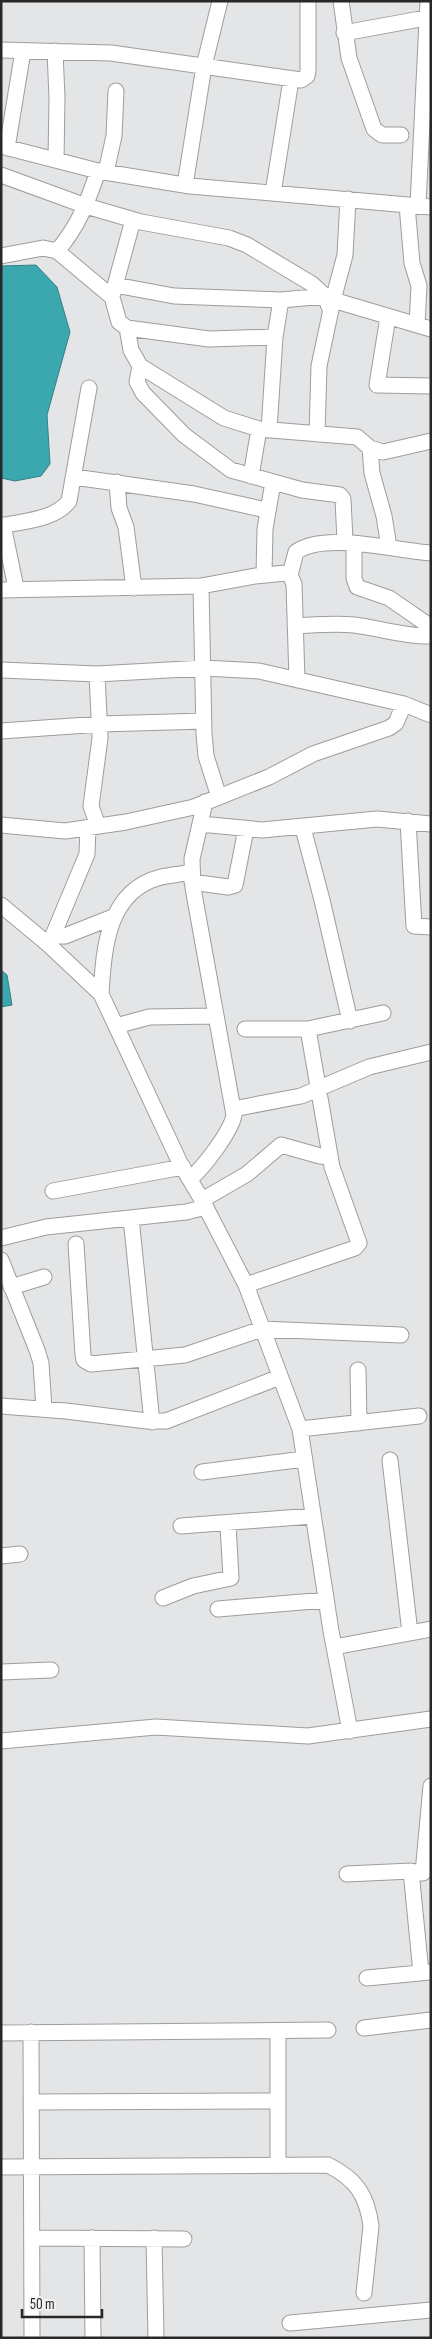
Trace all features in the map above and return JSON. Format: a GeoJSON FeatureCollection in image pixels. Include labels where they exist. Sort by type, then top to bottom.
{"type":"FeatureCollection","features":[{"type":"Feature","properties":{"kind":"street"},"geometry":{"type":"LineString","coordinates":[[185,185],[204,66],[220,1]]}},
{"type":"Feature","properties":{"kind":"street"},"geometry":{"type":"LineString","coordinates":[[1,50],[112,53],[291,80],[305,79],[308,71],[308,1]]}},
{"type":"Feature","properties":{"kind":"street"},"geometry":{"type":"LineString","coordinates":[[341,1],[344,33],[357,85],[374,129],[382,135],[401,136]]}},
{"type":"Feature","properties":{"kind":"street"},"geometry":{"type":"LineString","coordinates":[[1,256],[42,248],[58,251],[114,291],[174,296],[330,302],[424,327],[419,286],[412,263],[427,144],[428,1]]}},
{"type":"Feature","properties":{"kind":"street"},"geometry":{"type":"LineString","coordinates":[[344,33],[429,17]]}},
{"type":"Feature","properties":{"kind":"street"},"geometry":{"type":"LineString","coordinates":[[23,50],[4,147],[102,172],[185,185],[419,206]]}},
{"type":"Feature","properties":{"kind":"street"},"geometry":{"type":"LineString","coordinates":[[55,51],[57,98],[56,160]]}},
{"type":"Feature","properties":{"kind":"street"},"geometry":{"type":"LineString","coordinates":[[273,193],[291,80]]}},
{"type":"Feature","properties":{"kind":"street"},"geometry":{"type":"LineString","coordinates":[[58,251],[74,232],[102,172],[114,136],[116,91]]}},
{"type":"Feature","properties":{"kind":"street"},"geometry":{"type":"LineString","coordinates":[[1,175],[86,206],[133,220],[229,238],[247,245],[300,277],[330,302]]}},
{"type":"Feature","properties":{"kind":"street"},"geometry":{"type":"LineString","coordinates":[[317,434],[319,366],[330,302],[345,255],[348,199]]}},
{"type":"Feature","properties":{"kind":"street"},"geometry":{"type":"LineString","coordinates":[[133,220],[114,291],[119,322],[127,328],[209,339],[275,337]]}},
{"type":"Feature","properties":{"kind":"street"},"geometry":{"type":"LineString","coordinates":[[251,476],[264,429],[275,337],[282,306],[281,300]]}},
{"type":"Feature","properties":{"kind":"street"},"geometry":{"type":"LineString","coordinates":[[388,317],[377,385],[431,386]]}},
{"type":"Feature","properties":{"kind":"street"},"geometry":{"type":"LineString","coordinates":[[127,328],[131,350],[140,366],[224,418],[264,429],[357,437],[370,448],[383,452],[431,441]]}},
{"type":"Feature","properties":{"kind":"street"},"geometry":{"type":"LineString","coordinates":[[140,366],[136,378],[139,386],[184,434],[219,463],[231,470],[302,490],[340,495],[343,499],[354,578],[357,587],[389,598],[431,627]]}},
{"type":"Feature","properties":{"kind":"street"},"geometry":{"type":"LineString","coordinates":[[89,388],[69,501],[57,512],[2,525],[8,589],[201,586],[264,575],[290,575]]}},
{"type":"Feature","properties":{"kind":"street"},"geometry":{"type":"LineString","coordinates":[[370,448],[372,473],[384,516],[389,547]]}},
{"type":"Feature","properties":{"kind":"street"},"geometry":{"type":"LineString","coordinates":[[74,477],[194,494],[266,510]]}},
{"type":"Feature","properties":{"kind":"street"},"geometry":{"type":"LineString","coordinates":[[117,482],[119,508],[126,527],[134,588]]}},
{"type":"Feature","properties":{"kind":"street"},"geometry":{"type":"LineString","coordinates":[[264,575],[266,510],[273,482]]}},
{"type":"Feature","properties":{"kind":"street"},"geometry":{"type":"LineString","coordinates":[[297,680],[294,584],[290,575],[293,557],[301,548],[350,542],[431,553]]}},
{"type":"Feature","properties":{"kind":"street"},"geometry":{"type":"LineString","coordinates":[[54,1191],[186,1173],[205,1166],[231,1124],[233,1109],[208,983],[192,877],[192,859],[201,824],[212,800],[206,756],[204,721],[201,586]]}},
{"type":"Feature","properties":{"kind":"street"},"geometry":{"type":"LineString","coordinates":[[295,626],[354,625],[410,635],[431,636]]}},
{"type":"Feature","properties":{"kind":"street"},"geometry":{"type":"LineString","coordinates":[[1,670],[97,674],[204,668],[259,671],[404,704],[431,714]]}},
{"type":"Feature","properties":{"kind":"street"},"geometry":{"type":"LineString","coordinates":[[51,940],[87,854],[93,827],[91,799],[99,750],[100,724],[97,674]]}},
{"type":"Feature","properties":{"kind":"street"},"geometry":{"type":"LineString","coordinates":[[1,824],[45,830],[93,827],[136,820],[212,800],[269,777],[313,754],[389,728],[396,723],[404,704]]}},
{"type":"Feature","properties":{"kind":"street"},"geometry":{"type":"LineString","coordinates":[[1,731],[100,724],[204,721]]}},
{"type":"Feature","properties":{"kind":"street"},"geometry":{"type":"LineString","coordinates":[[201,824],[246,830],[303,828],[363,820],[408,821],[431,824]]}},
{"type":"Feature","properties":{"kind":"street"},"geometry":{"type":"LineString","coordinates":[[408,821],[414,926],[431,927]]}},
{"type":"Feature","properties":{"kind":"street"},"geometry":{"type":"LineString","coordinates":[[303,828],[350,1021]]}},
{"type":"Feature","properties":{"kind":"street"},"geometry":{"type":"LineString","coordinates":[[101,994],[105,952],[113,917],[125,900],[147,882],[160,877],[192,877],[228,887],[235,885],[246,830]]}},
{"type":"Feature","properties":{"kind":"street"},"geometry":{"type":"LineString","coordinates":[[1,906],[51,940],[101,994],[186,1173],[246,1285],[300,1429],[326,1600],[350,1731]]}},
{"type":"Feature","properties":{"kind":"street"},"geometry":{"type":"LineString","coordinates":[[51,940],[113,917]]}},
{"type":"Feature","properties":{"kind":"street"},"geometry":{"type":"LineString","coordinates":[[245,1029],[308,1029],[383,1013]]}},
{"type":"Feature","properties":{"kind":"street"},"geometry":{"type":"LineString","coordinates":[[116,1026],[149,1018],[216,1016]]}},
{"type":"Feature","properties":{"kind":"street"},"geometry":{"type":"LineString","coordinates":[[246,1285],[357,1246],[358,1238],[334,1176],[308,1029]]}},
{"type":"Feature","properties":{"kind":"street"},"geometry":{"type":"LineString","coordinates":[[233,1109],[301,1096],[369,1067],[431,1052]]}},
{"type":"Feature","properties":{"kind":"street"},"geometry":{"type":"LineString","coordinates":[[1,1238],[46,1227],[186,1212],[204,1204],[247,1174],[281,1145],[330,1157]]}},
{"type":"Feature","properties":{"kind":"street"},"geometry":{"type":"LineString","coordinates":[[131,1218],[152,1422]]}},
{"type":"Feature","properties":{"kind":"street"},"geometry":{"type":"LineString","coordinates":[[76,1244],[84,1360],[91,1364],[186,1355],[262,1329],[402,1335]]}},
{"type":"Feature","properties":{"kind":"street"},"geometry":{"type":"LineString","coordinates":[[1,1260],[38,1350],[41,1363],[44,1409]]}},
{"type":"Feature","properties":{"kind":"street"},"geometry":{"type":"LineString","coordinates":[[11,1287],[44,1277]]}},
{"type":"Feature","properties":{"kind":"street"},"geometry":{"type":"LineString","coordinates":[[358,1370],[359,1423]]}},
{"type":"Feature","properties":{"kind":"street"},"geometry":{"type":"LineString","coordinates":[[1,1406],[44,1409],[152,1422],[176,1418],[280,1377]]}},
{"type":"Feature","properties":{"kind":"street"},"geometry":{"type":"LineString","coordinates":[[300,1429],[419,1416]]}},
{"type":"Feature","properties":{"kind":"street"},"geometry":{"type":"LineString","coordinates":[[202,1472],[304,1459]]}},
{"type":"Feature","properties":{"kind":"street"},"geometry":{"type":"LineString","coordinates":[[390,1460],[410,1633]]}},
{"type":"Feature","properties":{"kind":"street"},"geometry":{"type":"LineString","coordinates":[[181,1526],[228,1524],[313,1516]]}},
{"type":"Feature","properties":{"kind":"street"},"geometry":{"type":"LineString","coordinates":[[164,1598],[193,1586],[232,1578],[228,1524]]}},
{"type":"Feature","properties":{"kind":"street"},"geometry":{"type":"LineString","coordinates":[[1,1556],[20,1554]]}},
{"type":"Feature","properties":{"kind":"street"},"geometry":{"type":"LineString","coordinates":[[218,1609],[326,1600]]}},
{"type":"Feature","properties":{"kind":"street"},"geometry":{"type":"LineString","coordinates":[[334,1647],[431,1629]]}},
{"type":"Feature","properties":{"kind":"street"},"geometry":{"type":"LineString","coordinates":[[1,1672],[51,1670]]}},
{"type":"Feature","properties":{"kind":"street"},"geometry":{"type":"LineString","coordinates":[[1,1741],[156,1727],[308,1736],[431,1719]]}},
{"type":"Feature","properties":{"kind":"street"},"geometry":{"type":"LineString","coordinates":[[367,1978],[426,1972],[422,1873],[431,1786]]}},
{"type":"Feature","properties":{"kind":"street"},"geometry":{"type":"LineString","coordinates":[[347,1874],[422,1873]]}},
{"type":"Feature","properties":{"kind":"street"},"geometry":{"type":"LineString","coordinates":[[364,2028],[431,2020]]}},
{"type":"Feature","properties":{"kind":"street"},"geometry":{"type":"LineString","coordinates":[[278,2030],[278,2164]]}},
{"type":"Feature","properties":{"kind":"street"},"geometry":{"type":"LineString","coordinates":[[1,2033],[328,2030]]}},
{"type":"Feature","properties":{"kind":"street"},"geometry":{"type":"LineString","coordinates":[[31,2032],[32,2338]]}},
{"type":"Feature","properties":{"kind":"street"},"geometry":{"type":"LineString","coordinates":[[32,2102],[278,2101]]}},
{"type":"Feature","properties":{"kind":"street"},"geometry":{"type":"LineString","coordinates":[[1,2167],[328,2165],[343,2172],[359,2189],[370,2215],[371,2226],[364,2293]]}},
{"type":"Feature","properties":{"kind":"street"},"geometry":{"type":"LineString","coordinates":[[33,2238],[184,2238]]}},
{"type":"Feature","properties":{"kind":"street"},"geometry":{"type":"LineString","coordinates":[[92,2238],[93,2338]]}},
{"type":"Feature","properties":{"kind":"street"},"geometry":{"type":"LineString","coordinates":[[154,2238],[156,2338]]}},
{"type":"Feature","properties":{"kind":"street"},"geometry":{"type":"LineString","coordinates":[[290,2323],[431,2310]]}},
{"type":"Feature","properties":{"kind":"water"},"geometry":{"type":"Polygon","coordinates":[[[36,265],[57,287],[70,332],[47,415],[50,464],[41,476],[15,481],[1,478],[1,266],[36,265]]]}},
{"type":"Feature","properties":{"kind":"water"},"geometry":{"type":"Polygon","coordinates":[[[1,970],[7,975],[12,1005],[1,1007],[1,970]]]}}]}
